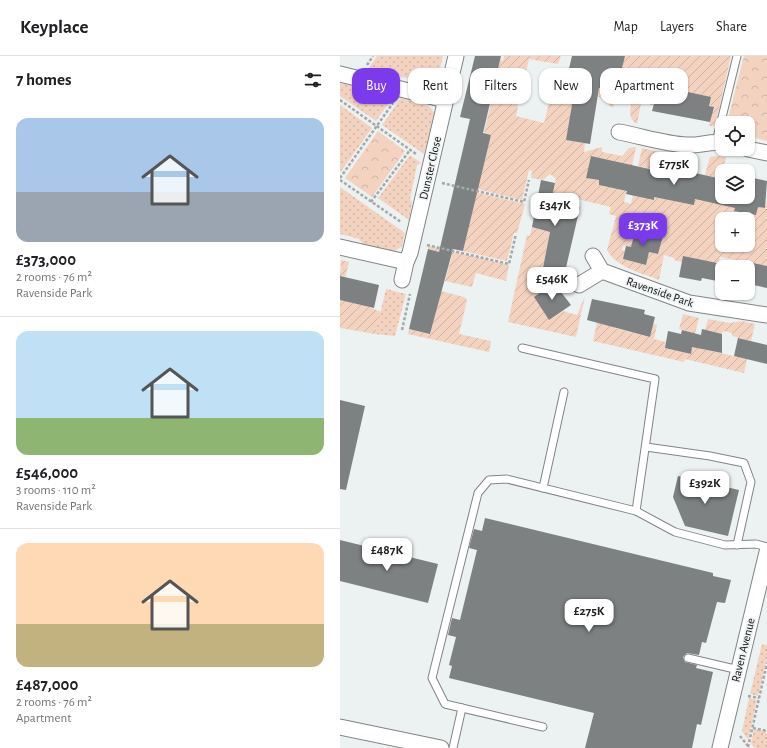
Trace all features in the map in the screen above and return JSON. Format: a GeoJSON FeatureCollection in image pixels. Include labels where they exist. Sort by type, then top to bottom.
{"type":"FeatureCollection","features":[{"type":"Feature","properties":{"kind":"street","name":"Dunster Close"},"geometry":{"type":"LineString","coordinates":[[453,68],[456,56]]}},
{"type":"Feature","properties":{"kind":"street"},"geometry":{"type":"LineString","coordinates":[[340,74],[408,91]]}},
{"type":"Feature","properties":{"kind":"street","name":"Dunster Close"},"geometry":{"type":"LineString","coordinates":[[406,285],[406,262],[410,253],[444,104]]}},
{"type":"Feature","properties":{"kind":"street"},"geometry":{"type":"LineString","coordinates":[[619,132],[679,144],[690,145],[715,142]]}},
{"type":"Feature","properties":{"kind":"street"},"geometry":{"type":"LineString","coordinates":[[755,150],[767,153]]}},
{"type":"Feature","properties":{"kind":"street"},"geometry":{"type":"LineString","coordinates":[[340,247],[406,262]]}},
{"type":"Feature","properties":{"kind":"street"},"geometry":{"type":"LineString","coordinates":[[579,285],[602,271],[594,256]]}},
{"type":"Feature","properties":{"kind":"street","name":"Ravenside Park"},"geometry":{"type":"LineString","coordinates":[[602,271],[689,304],[767,315]]}},
{"type":"Feature","properties":{"kind":"street","name":"Raven Avenue"},"geometry":{"type":"LineString","coordinates":[[720,748],[767,552]]}},
{"type":"Feature","properties":{"kind":"street"},"geometry":{"type":"LineString","coordinates":[[340,727],[441,748]]}},
{"type":"Feature","properties":{"kind":"lane"},"geometry":{"type":"LineString","coordinates":[[724,116],[737,56]]}},
{"type":"Feature","properties":{"kind":"lane"},"geometry":{"type":"LineString","coordinates":[[522,348],[655,379],[636,511]]}},
{"type":"Feature","properties":{"kind":"lane"},"geometry":{"type":"LineString","coordinates":[[543,488],[564,392]]}},
{"type":"Feature","properties":{"kind":"lane"},"geometry":{"type":"LineString","coordinates":[[646,448],[710,456],[744,463],[751,482],[737,545]]}},
{"type":"Feature","properties":{"kind":"lane"},"geometry":{"type":"LineString","coordinates":[[543,727],[445,704],[432,678],[478,492],[489,480],[507,479],[636,511],[675,532],[726,545],[756,544],[767,547]]}},
{"type":"Feature","properties":{"kind":"lane"},"geometry":{"type":"LineString","coordinates":[[688,658],[739,670]]}},
{"type":"Feature","properties":{"kind":"lane"},"geometry":{"type":"LineString","coordinates":[[453,748],[462,708]]}},
{"type":"Feature","properties":{"kind":"path"},"geometry":{"type":"LineString","coordinates":[[340,100],[422,158]]}},
{"type":"Feature","properties":{"kind":"path"},"geometry":{"type":"LineString","coordinates":[[393,104],[340,179],[405,225]]}},
{"type":"Feature","properties":{"kind":"path"},"geometry":{"type":"LineString","coordinates":[[371,202],[410,150]]}},
{"type":"Feature","properties":{"kind":"path"},"geometry":{"type":"LineString","coordinates":[[436,182],[524,202],[529,180]]}},
{"type":"Feature","properties":{"kind":"path"},"geometry":{"type":"LineString","coordinates":[[421,244],[509,264],[516,234]]}},
{"type":"Feature","properties":{"kind":"path"},"geometry":{"type":"LineString","coordinates":[[402,330],[406,285]]}},
{"type":"Feature","properties":{"kind":"path"},"geometry":{"type":"LineString","coordinates":[[749,747],[767,663]]}},
{"type":"Feature","properties":{"kind":"path"},"geometry":{"type":"LineString","coordinates":[[746,695],[759,698]]}},
{"type":"Feature","properties":{"kind":"path"},"geometry":{"type":"LineString","coordinates":[[752,728],[767,731]]}},
{"type":"Feature","properties":{"kind":"path"},"geometry":{"type":"LineString","coordinates":[[737,734],[741,736],[749,747]]}},
{"type":"Feature","properties":{"kind":"green space"},"geometry":{"type":"Polygon","coordinates":[[[377,56],[443,56],[440,68],[408,68],[408,78],[400,76],[400,68],[369,68],[377,56]]]}},
{"type":"Feature","properties":{"kind":"green space"},"geometry":{"type":"Polygon","coordinates":[[[504,56],[561,56],[558,64],[529,59],[527,68],[498,68],[500,60],[503,61],[504,56]]]}},
{"type":"Feature","properties":{"kind":"green space"},"geometry":{"type":"Polygon","coordinates":[[[607,56],[624,59],[625,56],[731,56],[717,116],[715,116],[715,126],[709,126],[713,107],[688,92],[688,68],[604,68],[607,56]]]}},
{"type":"Feature","properties":{"kind":"green space"},"geometry":{"type":"Polygon","coordinates":[[[744,56],[767,56],[767,141],[755,138],[755,116],[729,116],[744,56]]]}},
{"type":"Feature","properties":{"kind":"green space"},"geometry":{"type":"Polygon","coordinates":[[[340,83],[350,85],[352,87],[352,104],[388,104],[376,121],[340,96],[340,83]]]}},
{"type":"Feature","properties":{"kind":"green space"},"geometry":{"type":"Polygon","coordinates":[[[600,87],[600,98],[598,96],[600,87]]]}},
{"type":"Feature","properties":{"kind":"green space"},"geometry":{"type":"Polygon","coordinates":[[[401,98],[408,100],[408,104],[425,104],[432,109],[434,113],[424,154],[382,125],[397,104],[400,104],[401,98]]]}},
{"type":"Feature","properties":{"kind":"green space"},"geometry":{"type":"Polygon","coordinates":[[[491,104],[517,104],[516,116],[544,123],[549,104],[573,104],[567,140],[585,143],[584,152],[602,147],[602,152],[622,156],[629,148],[636,147],[624,202],[631,204],[634,189],[651,193],[649,199],[653,200],[655,193],[669,196],[674,174],[679,175],[675,195],[741,209],[745,212],[715,212],[715,252],[755,252],[755,215],[758,207],[765,208],[767,200],[767,266],[755,263],[755,260],[736,260],[720,257],[719,260],[715,260],[715,277],[664,255],[659,280],[623,265],[611,256],[607,250],[616,216],[609,214],[611,207],[552,193],[556,179],[550,174],[543,180],[531,178],[532,171],[529,170],[522,200],[477,189],[491,135],[484,133],[491,104]],[[591,156],[586,178],[599,180],[599,185],[607,187],[621,185],[626,164],[591,156]],[[654,224],[652,233],[631,247],[623,246],[622,250],[625,251],[623,259],[646,265],[649,252],[658,254],[665,227],[654,224]]]}},
{"type":"Feature","properties":{"kind":"green space"},"geometry":{"type":"Polygon","coordinates":[[[608,104],[614,104],[613,108],[608,104]]]}},
{"type":"Feature","properties":{"kind":"green space"},"geometry":{"type":"Polygon","coordinates":[[[631,104],[641,104],[637,124],[631,118],[631,104]]]}},
{"type":"Feature","properties":{"kind":"green space"},"geometry":{"type":"Polygon","coordinates":[[[340,105],[372,128],[340,173],[340,105]]]}},
{"type":"Feature","properties":{"kind":"green space"},"geometry":{"type":"Polygon","coordinates":[[[378,131],[405,151],[372,197],[345,178],[378,131]]]}},
{"type":"Feature","properties":{"kind":"green space"},"geometry":{"type":"Polygon","coordinates":[[[642,148],[673,155],[669,173],[638,166],[642,148]]]}},
{"type":"Feature","properties":{"kind":"green space"},"geometry":{"type":"Polygon","coordinates":[[[410,155],[421,163],[417,165],[410,199],[412,203],[409,220],[378,198],[410,155]]]}},
{"type":"Feature","properties":{"kind":"green space"},"geometry":{"type":"Polygon","coordinates":[[[710,157],[726,157],[724,164],[715,164],[715,178],[705,175],[710,157]]]}},
{"type":"Feature","properties":{"kind":"green space"},"geometry":{"type":"Polygon","coordinates":[[[340,187],[405,233],[402,246],[395,251],[364,245],[359,239],[340,234],[340,187]]]}},
{"type":"Feature","properties":{"kind":"green space"},"geometry":{"type":"Polygon","coordinates":[[[453,187],[525,204],[517,233],[514,233],[507,261],[463,251],[476,195],[453,189],[453,187]]]}},
{"type":"Feature","properties":{"kind":"green space"},"geometry":{"type":"Polygon","coordinates":[[[532,227],[550,232],[548,240],[563,243],[548,244],[543,268],[546,268],[545,276],[532,273],[531,279],[552,284],[534,297],[549,320],[563,311],[577,315],[585,296],[576,337],[508,322],[527,235],[530,236],[532,227]]]}},
{"type":"Feature","properties":{"kind":"green space"},"geometry":{"type":"Polygon","coordinates":[[[429,246],[509,265],[506,281],[476,273],[472,287],[445,281],[452,255],[428,249],[429,246]]]}},
{"type":"Feature","properties":{"kind":"green space"},"geometry":{"type":"Polygon","coordinates":[[[341,260],[349,262],[341,295],[381,312],[375,334],[340,328],[340,293],[344,277],[340,276],[341,260]]]}},
{"type":"Feature","properties":{"kind":"green space"},"geometry":{"type":"Polygon","coordinates":[[[386,289],[406,294],[395,336],[375,334],[386,289]]]}},
{"type":"Feature","properties":{"kind":"green space"},"geometry":{"type":"Polygon","coordinates":[[[441,291],[464,297],[467,300],[459,334],[491,341],[489,352],[408,334],[409,329],[430,334],[441,291]]]}},
{"type":"Feature","properties":{"kind":"green space"},"geometry":{"type":"Polygon","coordinates":[[[618,308],[614,328],[650,337],[653,324],[657,325],[654,339],[666,342],[665,348],[690,354],[694,339],[698,348],[747,359],[744,373],[685,359],[684,362],[593,341],[597,322],[618,308]]]}},
{"type":"Feature","properties":{"kind":"green space"},"geometry":{"type":"Polygon","coordinates":[[[683,314],[699,318],[694,337],[687,331],[679,329],[683,314]]]}},
{"type":"Feature","properties":{"kind":"green space"},"geometry":{"type":"Polygon","coordinates":[[[708,319],[730,323],[742,321],[755,324],[751,341],[732,336],[732,333],[723,331],[722,334],[705,330],[708,319]]]}},
{"type":"Feature","properties":{"kind":"green space"},"geometry":{"type":"Polygon","coordinates":[[[762,644],[767,645],[767,657],[758,696],[750,694],[762,644]]]}},
{"type":"Feature","properties":{"kind":"green space"},"geometry":{"type":"Polygon","coordinates":[[[749,698],[757,700],[748,740],[742,731],[749,698]]]}},
{"type":"Feature","properties":{"kind":"green space"},"geometry":{"type":"Polygon","coordinates":[[[754,729],[767,732],[767,748],[754,748],[751,743],[754,729]]]}},
{"type":"Feature","properties":{"kind":"building"},"geometry":{"type":"Polygon","coordinates":[[[475,56],[501,56],[498,68],[472,68],[475,56]]]}},
{"type":"Feature","properties":{"kind":"building"},"geometry":{"type":"Polygon","coordinates":[[[572,56],[625,56],[622,68],[600,68],[600,88],[590,144],[566,140],[572,104],[592,104],[592,68],[569,68],[572,56]]]}},
{"type":"Feature","properties":{"kind":"building"},"geometry":{"type":"Polygon","coordinates":[[[470,76],[470,104],[490,104],[483,133],[491,135],[463,251],[453,249],[430,334],[409,329],[428,249],[439,252],[470,119],[460,117],[470,76]]]}},
{"type":"Feature","properties":{"kind":"building"},"geometry":{"type":"Polygon","coordinates":[[[688,92],[711,97],[709,106],[714,107],[710,122],[652,111],[654,104],[688,104],[688,92]]]}},
{"type":"Feature","properties":{"kind":"building"},"geometry":{"type":"Polygon","coordinates":[[[591,156],[685,177],[686,171],[715,177],[715,204],[695,199],[694,205],[654,197],[654,200],[626,194],[627,191],[599,185],[599,180],[586,178],[591,156]]]}},
{"type":"Feature","properties":{"kind":"building"},"geometry":{"type":"Polygon","coordinates":[[[755,178],[767,181],[765,208],[758,207],[756,215],[755,212],[734,211],[735,208],[717,204],[755,204],[755,178]]]}},
{"type":"Feature","properties":{"kind":"building"},"geometry":{"type":"Polygon","coordinates":[[[541,180],[555,183],[551,201],[580,207],[565,272],[543,268],[550,232],[532,227],[541,180]]]}},
{"type":"Feature","properties":{"kind":"building"},"geometry":{"type":"Polygon","coordinates":[[[636,229],[663,236],[658,254],[649,252],[646,265],[623,259],[626,246],[631,247],[636,229]]]}},
{"type":"Feature","properties":{"kind":"building"},"geometry":{"type":"Polygon","coordinates":[[[683,256],[715,263],[715,281],[702,278],[701,281],[679,277],[683,256]]]}},
{"type":"Feature","properties":{"kind":"building"},"geometry":{"type":"Polygon","coordinates":[[[755,263],[767,266],[767,288],[755,285],[755,263]]]}},
{"type":"Feature","properties":{"kind":"building"},"geometry":{"type":"Polygon","coordinates":[[[340,276],[379,285],[374,308],[340,300],[340,276]]]}},
{"type":"Feature","properties":{"kind":"building"},"geometry":{"type":"Polygon","coordinates":[[[554,283],[571,305],[549,320],[534,297],[554,283]]]}},
{"type":"Feature","properties":{"kind":"building"},"geometry":{"type":"Polygon","coordinates":[[[592,299],[645,310],[644,314],[655,317],[650,337],[587,320],[592,299]]]}},
{"type":"Feature","properties":{"kind":"building"},"geometry":{"type":"Polygon","coordinates":[[[702,329],[722,334],[722,353],[692,347],[691,354],[665,348],[668,331],[681,334],[682,330],[701,335],[702,329]]]}},
{"type":"Feature","properties":{"kind":"building"},"geometry":{"type":"Polygon","coordinates":[[[738,338],[767,345],[767,364],[734,356],[738,338]]]}},
{"type":"Feature","properties":{"kind":"building"},"geometry":{"type":"Polygon","coordinates":[[[340,400],[365,406],[346,490],[340,489],[340,400]]]}},
{"type":"Feature","properties":{"kind":"building"},"geometry":{"type":"Polygon","coordinates":[[[678,476],[739,490],[728,536],[685,526],[673,497],[678,476]]]}},
{"type":"Feature","properties":{"kind":"building"},"geometry":{"type":"Polygon","coordinates":[[[485,518],[713,573],[713,576],[731,580],[725,603],[717,602],[706,643],[702,642],[699,655],[687,653],[683,657],[685,662],[697,665],[696,668],[713,672],[701,725],[697,724],[692,748],[585,748],[594,713],[449,678],[452,666],[449,665],[456,637],[448,635],[452,618],[460,620],[477,550],[469,548],[474,529],[482,531],[485,518]]]}},
{"type":"Feature","properties":{"kind":"building"},"geometry":{"type":"Polygon","coordinates":[[[340,540],[438,564],[428,603],[340,581],[340,540]]]}}]}
